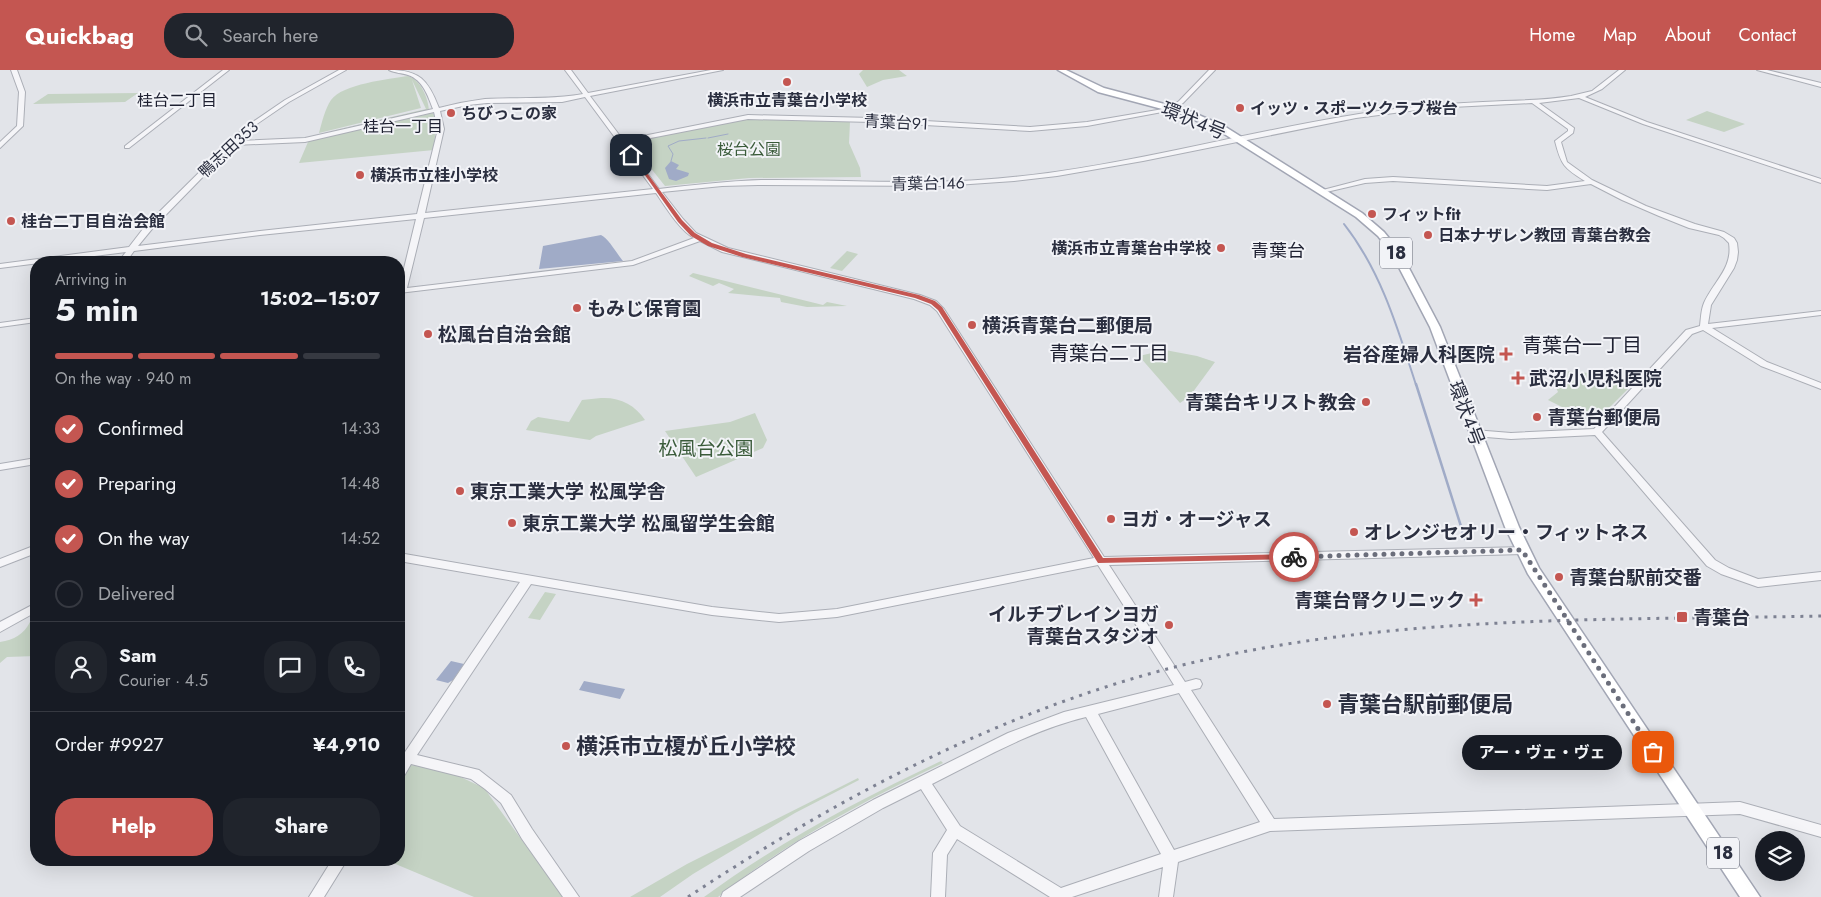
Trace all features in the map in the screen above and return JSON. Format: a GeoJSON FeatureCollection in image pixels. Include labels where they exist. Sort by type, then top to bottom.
{"type":"FeatureCollection","features":[{"type":"Feature","properties":{"kind":"main road","name":"環状4号"},"geometry":{"type":"LineString","coordinates":[[1061,70],[1101,90],[1207,121],[1239,139],[1366,220],[1391,246],[1435,327],[1474,433],[1522,550],[1751,897]]}},
{"type":"Feature","properties":{"kind":"street"},"geometry":{"type":"LineString","coordinates":[[0,146],[20,126],[21,86],[14,70]]}},
{"type":"Feature","properties":{"kind":"street"},"geometry":{"type":"LineString","coordinates":[[127,147],[226,70]]}},
{"type":"Feature","properties":{"kind":"street","name":"鴨志田353"},"geometry":{"type":"LineString","coordinates":[[126,256],[155,220],[231,142],[278,106],[343,70]]}},
{"type":"Feature","properties":{"kind":"street"},"geometry":{"type":"LineString","coordinates":[[392,70],[417,76],[423,82],[440,118],[441,136],[405,277]]}},
{"type":"Feature","properties":{"kind":"street"},"geometry":{"type":"LineString","coordinates":[[568,70],[659,190],[680,221],[699,239],[710,245],[744,256],[917,297],[933,303],[950,322],[1270,825]]}},
{"type":"Feature","properties":{"kind":"street"},"geometry":{"type":"LineString","coordinates":[[231,142],[305,140],[479,101],[554,101],[720,70]]}},
{"type":"Feature","properties":{"kind":"street"},"geometry":{"type":"LineString","coordinates":[[1171,109],[1181,102],[1212,70]]}},
{"type":"Feature","properties":{"kind":"street"},"geometry":{"type":"LineString","coordinates":[[1581,97],[1601,89],[1622,70]]}},
{"type":"Feature","properties":{"kind":"street"},"geometry":{"type":"LineString","coordinates":[[1760,70],[1821,85]]}},
{"type":"Feature","properties":{"kind":"street"},"geometry":{"type":"LineString","coordinates":[[1581,97],[1644,123],[1821,180]]}},
{"type":"Feature","properties":{"kind":"street","name":"青葉台146"},"geometry":{"type":"LineString","coordinates":[[77,256],[659,190],[757,182],[906,185],[994,181],[1073,171],[1356,116],[1424,107],[1534,102],[1581,97]]}},
{"type":"Feature","properties":{"kind":"street"},"geometry":{"type":"LineString","coordinates":[[1534,102],[1569,126],[1571,132],[1558,141],[1564,161],[1577,173],[1640,206],[1695,227],[1720,232],[1734,242],[1733,261],[1707,305],[1704,327]]}},
{"type":"Feature","properties":{"kind":"street","name":"青葉台91"},"geometry":{"type":"LineString","coordinates":[[621,142],[748,117],[865,120],[1030,129],[1087,124],[1171,109]]}},
{"type":"Feature","properties":{"kind":"street"},"geometry":{"type":"LineString","coordinates":[[1322,191],[1365,182],[1393,179],[1547,188],[1594,182]]}},
{"type":"Feature","properties":{"kind":"street"},"geometry":{"type":"LineString","coordinates":[[405,291],[633,264],[699,239]]}},
{"type":"Feature","properties":{"kind":"street","name":"青葉台146"},"geometry":{"type":"LineString","coordinates":[[0,266],[30,262]]}},
{"type":"Feature","properties":{"kind":"street"},"geometry":{"type":"LineString","coordinates":[[1474,433],[1511,436],[1597,432],[1689,332],[1704,327],[1821,313]]}},
{"type":"Feature","properties":{"kind":"street"},"geometry":{"type":"LineString","coordinates":[[0,325],[30,321]]}},
{"type":"Feature","properties":{"kind":"street"},"geometry":{"type":"LineString","coordinates":[[1704,327],[1764,364],[1821,386]]}},
{"type":"Feature","properties":{"kind":"street"},"geometry":{"type":"LineString","coordinates":[[1597,432],[1711,563],[1725,571],[1758,583],[1821,576]]}},
{"type":"Feature","properties":{"kind":"street"},"geometry":{"type":"LineString","coordinates":[[0,467],[30,462]]}},
{"type":"Feature","properties":{"kind":"street"},"geometry":{"type":"LineString","coordinates":[[405,558],[738,615],[799,617],[836,613],[1101,561],[1522,550]]}},
{"type":"Feature","properties":{"kind":"street"},"geometry":{"type":"LineString","coordinates":[[0,563],[30,551]]}},
{"type":"Feature","properties":{"kind":"street"},"geometry":{"type":"LineString","coordinates":[[405,763],[528,580]]}},
{"type":"Feature","properties":{"kind":"street"},"geometry":{"type":"LineString","coordinates":[[0,628],[30,610]]}},
{"type":"Feature","properties":{"kind":"street"},"geometry":{"type":"LineString","coordinates":[[728,897],[804,846],[924,780],[1013,736],[1089,710],[1196,684]]}},
{"type":"Feature","properties":{"kind":"street"},"geometry":{"type":"LineString","coordinates":[[1089,710],[1170,858],[1166,897]]}},
{"type":"Feature","properties":{"kind":"street"},"geometry":{"type":"LineString","coordinates":[[408,758],[474,774],[490,785],[506,799],[527,834],[572,897]]}},
{"type":"Feature","properties":{"kind":"street"},"geometry":{"type":"LineString","coordinates":[[924,780],[955,830],[1060,896],[1068,891],[1270,825],[1740,808],[1821,831]]}},
{"type":"Feature","properties":{"kind":"street"},"geometry":{"type":"LineString","coordinates":[[938,897],[940,853],[955,830]]}},
{"type":"Feature","properties":{"kind":"street"},"geometry":{"type":"LineString","coordinates":[[316,897],[336,866]]}},
{"type":"Feature","properties":{"kind":"green space"},"geometry":{"type":"Polygon","coordinates":[[[863,70],[899,70],[907,76],[883,80],[867,87],[859,74],[863,70]]]}},
{"type":"Feature","properties":{"kind":"green space"},"geometry":{"type":"Polygon","coordinates":[[[408,76],[420,85],[427,100],[429,110],[322,133],[426,109],[412,80],[421,108],[319,133],[327,107],[337,94],[366,83],[408,76]]]}},
{"type":"Feature","properties":{"kind":"green space"},"geometry":{"type":"Polygon","coordinates":[[[138,93],[125,102],[33,104],[48,94],[138,93]]]}},
{"type":"Feature","properties":{"kind":"green space"},"geometry":{"type":"Polygon","coordinates":[[[1707,111],[1745,124],[1724,132],[1686,120],[1707,111]]]}},
{"type":"Feature","properties":{"kind":"green space"},"geometry":{"type":"Polygon","coordinates":[[[433,113],[436,121],[434,150],[299,163],[308,142],[315,139],[433,113]]]}},
{"type":"Feature","properties":{"kind":"green space","name":"桜台公園"},"geometry":{"type":"Polygon","coordinates":[[[746,119],[850,122],[849,143],[860,168],[861,177],[749,178],[665,186],[630,142],[746,119]]]}},
{"type":"Feature","properties":{"kind":"green space"},"geometry":{"type":"Polygon","coordinates":[[[847,251],[858,254],[842,271],[830,268],[847,251]]]}},
{"type":"Feature","properties":{"kind":"green space"},"geometry":{"type":"Polygon","coordinates":[[[693,273],[823,305],[827,302],[847,306],[807,307],[781,302],[780,298],[728,293],[734,289],[719,283],[713,286],[689,276],[693,273]]]}},
{"type":"Feature","properties":{"kind":"green space"},"geometry":{"type":"Polygon","coordinates":[[[1165,350],[1197,356],[1215,362],[1190,396],[1180,403],[1139,356],[1165,350]]]}},
{"type":"Feature","properties":{"kind":"green space"},"geometry":{"type":"Polygon","coordinates":[[[1548,370],[1603,374],[1631,386],[1594,423],[1548,400],[1558,392],[1548,370]]]}},
{"type":"Feature","properties":{"kind":"green space"},"geometry":{"type":"Polygon","coordinates":[[[614,399],[632,406],[645,420],[596,436],[590,440],[526,430],[531,421],[538,417],[569,422],[582,400],[614,399]]]}},
{"type":"Feature","properties":{"kind":"green space","name":"松風台公園"},"geometry":{"type":"Polygon","coordinates":[[[755,413],[767,440],[763,448],[696,477],[665,431],[730,422],[755,413]]]}},
{"type":"Feature","properties":{"kind":"green space"},"geometry":{"type":"Polygon","coordinates":[[[545,592],[556,594],[540,620],[528,618],[545,592]]]}},
{"type":"Feature","properties":{"kind":"green space"},"geometry":{"type":"Polygon","coordinates":[[[30,622],[30,656],[7,657],[0,663],[0,642],[10,640],[25,630],[30,622]]]}},
{"type":"Feature","properties":{"kind":"green space"},"geometry":{"type":"Polygon","coordinates":[[[941,761],[943,763],[884,792],[798,840],[718,897],[704,897],[761,858],[819,823],[941,761]]]}},
{"type":"Feature","properties":{"kind":"green space"},"geometry":{"type":"Polygon","coordinates":[[[410,765],[450,772],[484,788],[563,897],[474,897],[400,866],[405,866],[405,773],[410,765]]]}},
{"type":"Feature","properties":{"kind":"green space"},"geometry":{"type":"Polygon","coordinates":[[[858,778],[859,780],[795,813],[693,874],[660,897],[630,897],[687,864],[858,778]]]}},
{"type":"Feature","properties":{"kind":"water"},"geometry":{"type":"Polygon","coordinates":[[[671,161],[679,165],[676,169],[689,173],[688,176],[676,181],[669,179],[665,168],[671,161]]]}},
{"type":"Feature","properties":{"kind":"water"},"geometry":{"type":"Polygon","coordinates":[[[601,235],[610,243],[623,261],[539,269],[543,246],[601,235]]]}},
{"type":"Feature","properties":{"kind":"water"},"geometry":{"type":"Polygon","coordinates":[[[451,661],[464,664],[453,680],[448,683],[436,680],[451,661]]]}},
{"type":"Feature","properties":{"kind":"water"},"geometry":{"type":"Polygon","coordinates":[[[584,681],[625,689],[620,699],[579,690],[584,681]]]}},
{"type":"Feature","properties":{"kind":"waterway"},"geometry":{"type":"LineString","coordinates":[[708,138],[728,134]]}},
{"type":"Feature","properties":{"kind":"waterway"},"geometry":{"type":"LineString","coordinates":[[671,161],[673,154],[668,146],[679,141],[706,138]]}},
{"type":"Feature","properties":{"kind":"waterway"},"geometry":{"type":"LineString","coordinates":[[1344,224],[1368,261],[1387,301],[1416,385]]}},
{"type":"Feature","properties":{"kind":"waterway"},"geometry":{"type":"LineString","coordinates":[[1416,384],[1465,539]]}},
{"type":"Feature","properties":{"kind":"railway"},"geometry":{"type":"LineString","coordinates":[[688,897],[752,856],[817,818],[883,781],[951,748],[1020,718],[1090,692],[1163,670],[1237,653],[1309,641],[1455,626],[1601,619],[1821,616]]}},
{"type":"Feature","properties":{"kind":"way so far"},"geometry":{"type":"LineString","coordinates":[[1294,557],[1522,550],[1533,570],[1653,752]]}},
{"type":"Feature","properties":{"kind":"place","name":"横浜市立青葉台小学校"},"geometry":{"type":"Point","coordinates":[787,82]}},
{"type":"Feature","properties":{"kind":"place","name":"イッツ・スポーツクラブ桜台"},"geometry":{"type":"Point","coordinates":[1240,108]}},
{"type":"Feature","properties":{"kind":"place","name":"ちびっこの家"},"geometry":{"type":"Point","coordinates":[451,113]}},
{"type":"Feature","properties":{"kind":"place","name":"横浜市立桂小学校"},"geometry":{"type":"Point","coordinates":[360,175]}},
{"type":"Feature","properties":{"kind":"place","name":"フィットfit"},"geometry":{"type":"Point","coordinates":[1372,214]}},
{"type":"Feature","properties":{"kind":"place","name":"桂台二丁目自治会館"},"geometry":{"type":"Point","coordinates":[11,221]}},
{"type":"Feature","properties":{"kind":"place","name":"日本ナザレン教団 青葉台教会"},"geometry":{"type":"Point","coordinates":[1428,235]}},
{"type":"Feature","properties":{"kind":"place","name":"横浜市立青葉台中学校"},"geometry":{"type":"Point","coordinates":[1221,248]}},
{"type":"Feature","properties":{"kind":"place","name":"もみじ保育園"},"geometry":{"type":"Point","coordinates":[577,308]}},
{"type":"Feature","properties":{"kind":"place","name":"横浜青葉台二郵便局"},"geometry":{"type":"Point","coordinates":[972,325]}},
{"type":"Feature","properties":{"kind":"place","name":"松風台自治会館"},"geometry":{"type":"Point","coordinates":[428,334]}},
{"type":"Feature","properties":{"kind":"place","name":"岩谷産婦人科医院"},"geometry":{"type":"Point","coordinates":[1506,354]}},
{"type":"Feature","properties":{"kind":"place","name":"武沼小児科医院"},"geometry":{"type":"Point","coordinates":[1518,378]}},
{"type":"Feature","properties":{"kind":"place","name":"青葉台キリスト教会"},"geometry":{"type":"Point","coordinates":[1366,402]}},
{"type":"Feature","properties":{"kind":"place","name":"青葉台郵便局"},"geometry":{"type":"Point","coordinates":[1537,417]}},
{"type":"Feature","properties":{"kind":"place","name":"東京工業大学 松風学舎"},"geometry":{"type":"Point","coordinates":[460,491]}},
{"type":"Feature","properties":{"kind":"place","name":"ヨガ・オージャス"},"geometry":{"type":"Point","coordinates":[1111,519]}},
{"type":"Feature","properties":{"kind":"place","name":"東京工業大学 松風留学生会館"},"geometry":{"type":"Point","coordinates":[512,523]}},
{"type":"Feature","properties":{"kind":"place","name":"オレンジセオリー・フィットネス"},"geometry":{"type":"Point","coordinates":[1354,532]}},
{"type":"Feature","properties":{"kind":"place","name":"青葉台駅前交番"},"geometry":{"type":"Point","coordinates":[1559,577]}},
{"type":"Feature","properties":{"kind":"place","name":"青葉台腎クリニック"},"geometry":{"type":"Point","coordinates":[1476,600]}},
{"type":"Feature","properties":{"kind":"place","name":"青葉台"},"geometry":{"type":"Point","coordinates":[1682,617]}},
{"type":"Feature","properties":{"kind":"place","name":"イルチブレインヨガ 青葉台スタジオ"},"geometry":{"type":"Point","coordinates":[1169,625]}},
{"type":"Feature","properties":{"kind":"place","name":"青葉台駅前郵便局"},"geometry":{"type":"Point","coordinates":[1327,704]}},
{"type":"Feature","properties":{"kind":"place","name":"横浜市立榎が丘小学校"},"geometry":{"type":"Point","coordinates":[566,746]}},
{"type":"Feature","properties":{"kind":"place","name":"アー・ヴェ・ヴェ"},"geometry":{"type":"Point","coordinates":[1653,752]}},
{"type":"Feature","properties":{"kind":"district","name":"桂台二丁目"},"geometry":{"type":"Point","coordinates":[177,100]}},
{"type":"Feature","properties":{"kind":"district","name":"桂台一丁目"},"geometry":{"type":"Point","coordinates":[403,126]}},
{"type":"Feature","properties":{"kind":"district","name":"青葉台"},"geometry":{"type":"Point","coordinates":[1278,251]}},
{"type":"Feature","properties":{"kind":"district","name":"青葉台一丁目"},"geometry":{"type":"Point","coordinates":[1582,345]}},
{"type":"Feature","properties":{"kind":"district","name":"青葉台二丁目"},"geometry":{"type":"Point","coordinates":[1109,353]}},
{"type":"Feature","properties":{"kind":"route"},"geometry":{"type":"LineString","coordinates":[[631,155],[659,190],[680,221],[693,235],[710,245],[744,256],[926,299],[940,309],[1002,403],[1101,561],[1294,557]]}}]}
